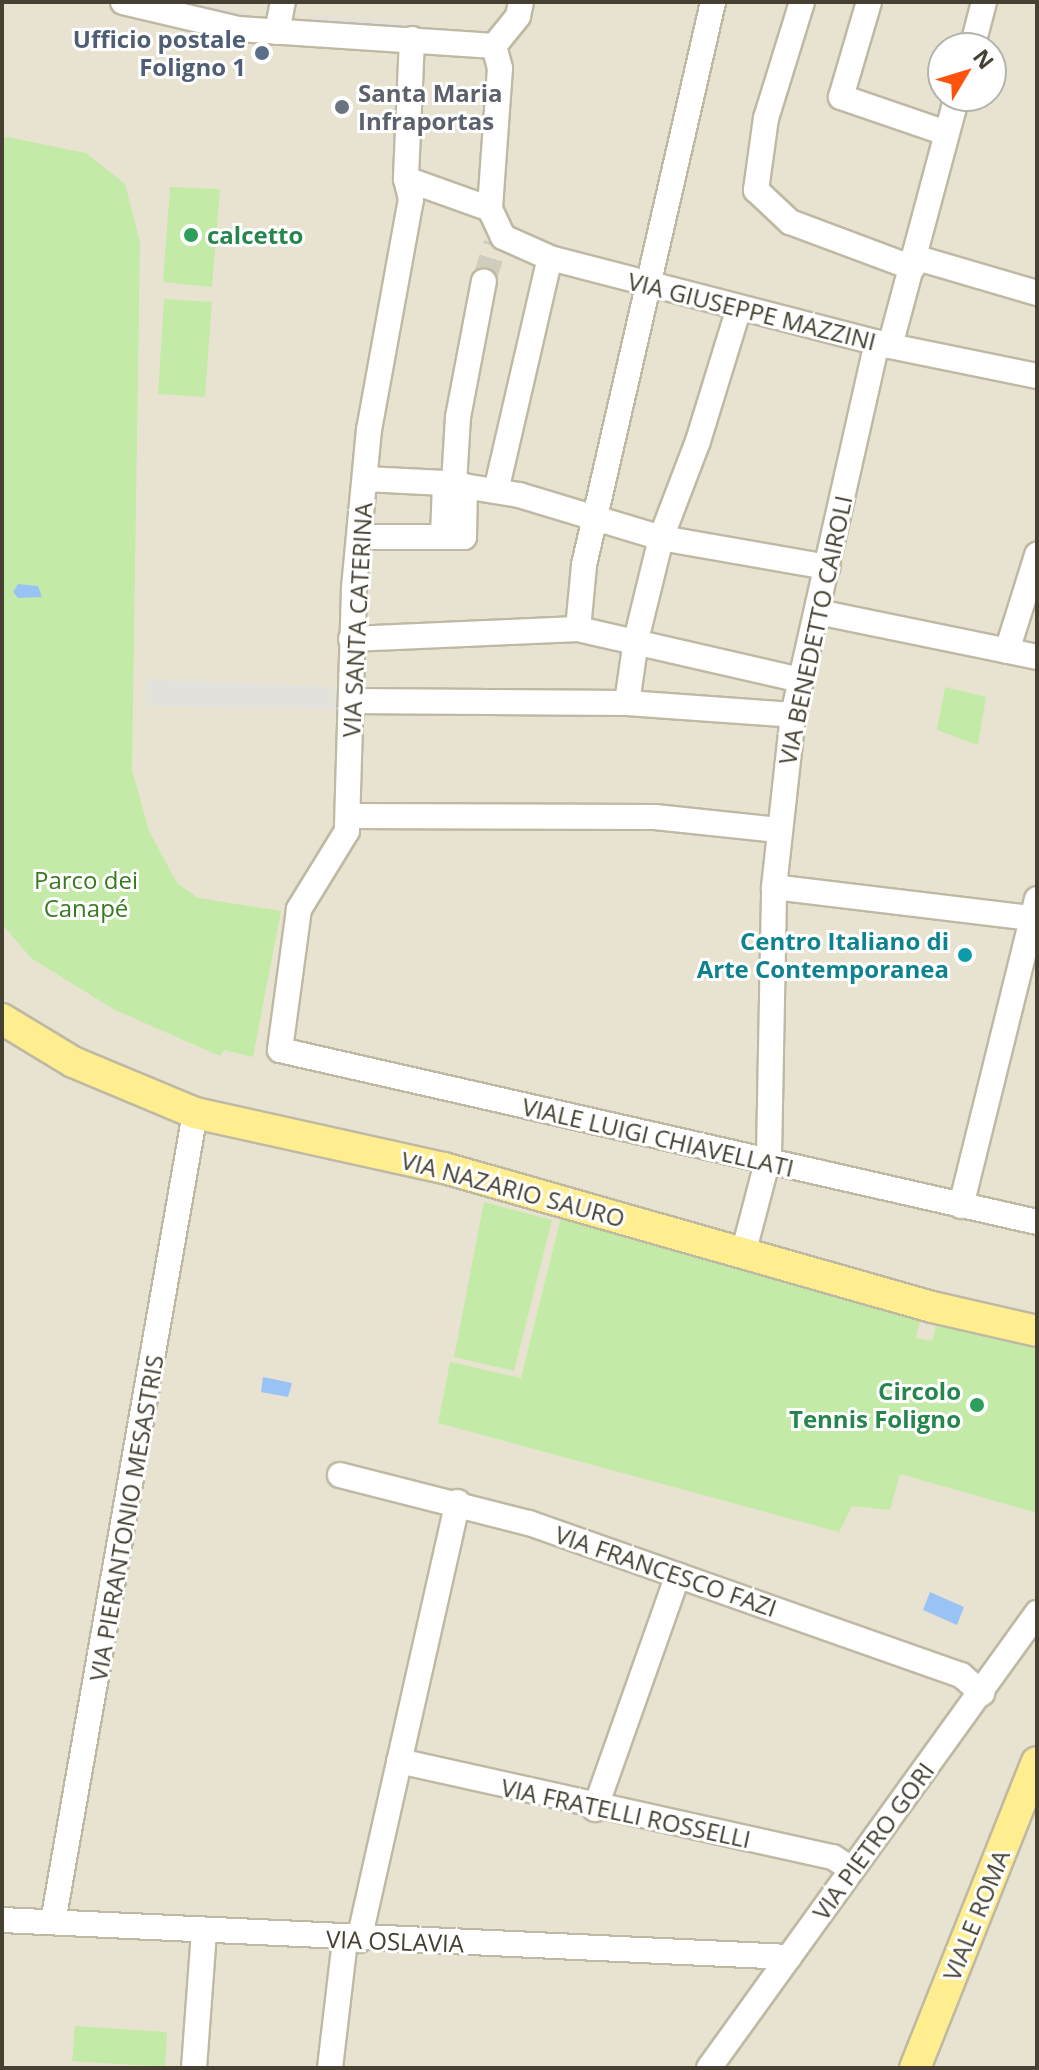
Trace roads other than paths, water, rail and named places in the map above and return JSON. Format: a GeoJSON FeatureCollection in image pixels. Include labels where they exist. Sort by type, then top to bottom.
{"type":"FeatureCollection","features":[{"type":"Feature","properties":{"kind":"main road","name":"VIA NAZARIO SAURO"},"geometry":{"type":"LineString","coordinates":[[4,1022],[73,1062],[195,1113],[444,1168],[743,1254],[1037,1331]]}},
{"type":"Feature","properties":{"kind":"main road","name":"VIALE ROMA"},"geometry":{"type":"LineString","coordinates":[[915,2068],[1037,1762]]}},
{"type":"Feature","properties":{"kind":"street"},"geometry":{"type":"LineString","coordinates":[[123,2],[277,32],[310,30],[494,46]]}},
{"type":"Feature","properties":{"kind":"street"},"geometry":{"type":"LineString","coordinates":[[277,32],[283,2]]}},
{"type":"Feature","properties":{"kind":"street"},"geometry":{"type":"LineString","coordinates":[[494,46],[518,16],[521,2]]}},
{"type":"Feature","properties":{"kind":"street"},"geometry":{"type":"LineString","coordinates":[[578,629],[584,565],[600,515],[713,2]]}},
{"type":"Feature","properties":{"kind":"street"},"geometry":{"type":"LineString","coordinates":[[802,2],[766,118],[756,190],[790,222],[913,262],[1037,293]]}},
{"type":"Feature","properties":{"kind":"street"},"geometry":{"type":"LineString","coordinates":[[869,2],[841,97],[946,133]]}},
{"type":"Feature","properties":{"kind":"street"},"geometry":{"type":"LineString","coordinates":[[976,32],[984,2]]}},
{"type":"Feature","properties":{"kind":"street","name":"VIA SANTA CATERINA"},"geometry":{"type":"LineString","coordinates":[[280,1050],[299,909],[347,831],[351,639],[359,537],[365,479],[411,199],[406,179],[412,39]]}},
{"type":"Feature","properties":{"kind":"street"},"geometry":{"type":"LineString","coordinates":[[494,46],[500,68],[494,227]]}},
{"type":"Feature","properties":{"kind":"street","name":"VIA BENEDETTO CAIROLI"},"geometry":{"type":"LineString","coordinates":[[743,1254],[767,1161],[774,887],[793,715],[884,344],[913,262],[952,112]]}},
{"type":"Feature","properties":{"kind":"street","name":"VIA GIUSEPPE MAZZINI"},"geometry":{"type":"LineString","coordinates":[[406,179],[494,227],[503,237],[550,258],[648,286],[884,344],[1037,376]]}},
{"type":"Feature","properties":{"kind":"street"},"geometry":{"type":"LineString","coordinates":[[496,491],[550,258]]}},
{"type":"Feature","properties":{"kind":"street"},"geometry":{"type":"LineString","coordinates":[[359,537],[443,537],[455,484],[458,417],[484,281]]}},
{"type":"Feature","properties":{"kind":"street"},"geometry":{"type":"LineString","coordinates":[[627,703],[636,640],[661,538],[698,441],[739,308]]}},
{"type":"Feature","properties":{"kind":"street"},"geometry":{"type":"LineString","coordinates":[[365,479],[455,484],[496,491],[600,515],[661,538],[827,567]]}},
{"type":"Feature","properties":{"kind":"street"},"geometry":{"type":"LineString","coordinates":[[1007,651],[1037,555]]}},
{"type":"Feature","properties":{"kind":"street"},"geometry":{"type":"LineString","coordinates":[[818,612],[1037,657]]}},
{"type":"Feature","properties":{"kind":"street"},"geometry":{"type":"LineString","coordinates":[[351,639],[578,629],[801,680]]}},
{"type":"Feature","properties":{"kind":"street"},"geometry":{"type":"LineString","coordinates":[[351,701],[627,703],[793,715]]}},
{"type":"Feature","properties":{"kind":"street"},"geometry":{"type":"LineString","coordinates":[[348,816],[655,817],[778,830]]}},
{"type":"Feature","properties":{"kind":"street"},"geometry":{"type":"LineString","coordinates":[[774,887],[1034,908],[961,1206]]}},
{"type":"Feature","properties":{"kind":"street","name":"VIALE LUIGI CHIAVELLATI"},"geometry":{"type":"LineString","coordinates":[[280,1050],[1037,1222]]}},
{"type":"Feature","properties":{"kind":"street","name":"VIA PIERANTONIO MESASTRIS"},"geometry":{"type":"LineString","coordinates":[[53,1922],[195,1113]]}},
{"type":"Feature","properties":{"kind":"street","name":"VIA FRANCESCO FAZI"},"geometry":{"type":"LineString","coordinates":[[340,1475],[458,1502],[678,1575],[961,1675],[982,1693]]}},
{"type":"Feature","properties":{"kind":"street"},"geometry":{"type":"LineString","coordinates":[[330,2068],[352,1940],[399,1761],[458,1502]]}},
{"type":"Feature","properties":{"kind":"street"},"geometry":{"type":"LineString","coordinates":[[595,1809],[678,1575]]}},
{"type":"Feature","properties":{"kind":"street","name":"VIA PIETRO GORI"},"geometry":{"type":"LineString","coordinates":[[709,2068],[1037,1613]]}},
{"type":"Feature","properties":{"kind":"street","name":"VIA FRATELLI ROSSELLI"},"geometry":{"type":"LineString","coordinates":[[399,1761],[595,1809],[833,1857],[851,1869]]}},
{"type":"Feature","properties":{"kind":"street","name":"VIA OSLAVIA"},"geometry":{"type":"LineString","coordinates":[[2,1920],[352,1940],[789,1957]]}},
{"type":"Feature","properties":{"kind":"street"},"geometry":{"type":"LineString","coordinates":[[194,2068],[204,1931]]}},
{"type":"Feature","properties":{"kind":"water"},"geometry":{"type":"Polygon","coordinates":[[[18,584],[38,586],[42,597],[18,598],[13,592],[18,584]]]}},
{"type":"Feature","properties":{"kind":"water"},"geometry":{"type":"Polygon","coordinates":[[[263,1377],[292,1383],[288,1397],[261,1392],[263,1377]]]}},
{"type":"Feature","properties":{"kind":"water"},"geometry":{"type":"Polygon","coordinates":[[[930,1592],[964,1607],[957,1625],[923,1610],[930,1592]]]}},
{"type":"Feature","properties":{"kind":"tunnel"},"geometry":{"type":"LineString","coordinates":[[484,281],[495,244]]}},
{"type":"Feature","properties":{"kind":"place","name":"Ufficio postale Foligno 1"},"geometry":{"type":"Point","coordinates":[262,53]}},
{"type":"Feature","properties":{"kind":"place","name":"Santa Maria Infraportas"},"geometry":{"type":"Point","coordinates":[342,107]}},
{"type":"Feature","properties":{"kind":"place","name":"calcetto"},"geometry":{"type":"Point","coordinates":[191,235]}},
{"type":"Feature","properties":{"kind":"place","name":"Centro Italiano di Arte Contemporanea"},"geometry":{"type":"Point","coordinates":[965,955]}},
{"type":"Feature","properties":{"kind":"place","name":"Circolo Tennis Foligno"},"geometry":{"type":"Point","coordinates":[977,1405]}},
{"type":"Feature","properties":{"kind":"park label","name":"Parco dei Canapé"},"geometry":{"type":"Point","coordinates":[86,894]}}]}
